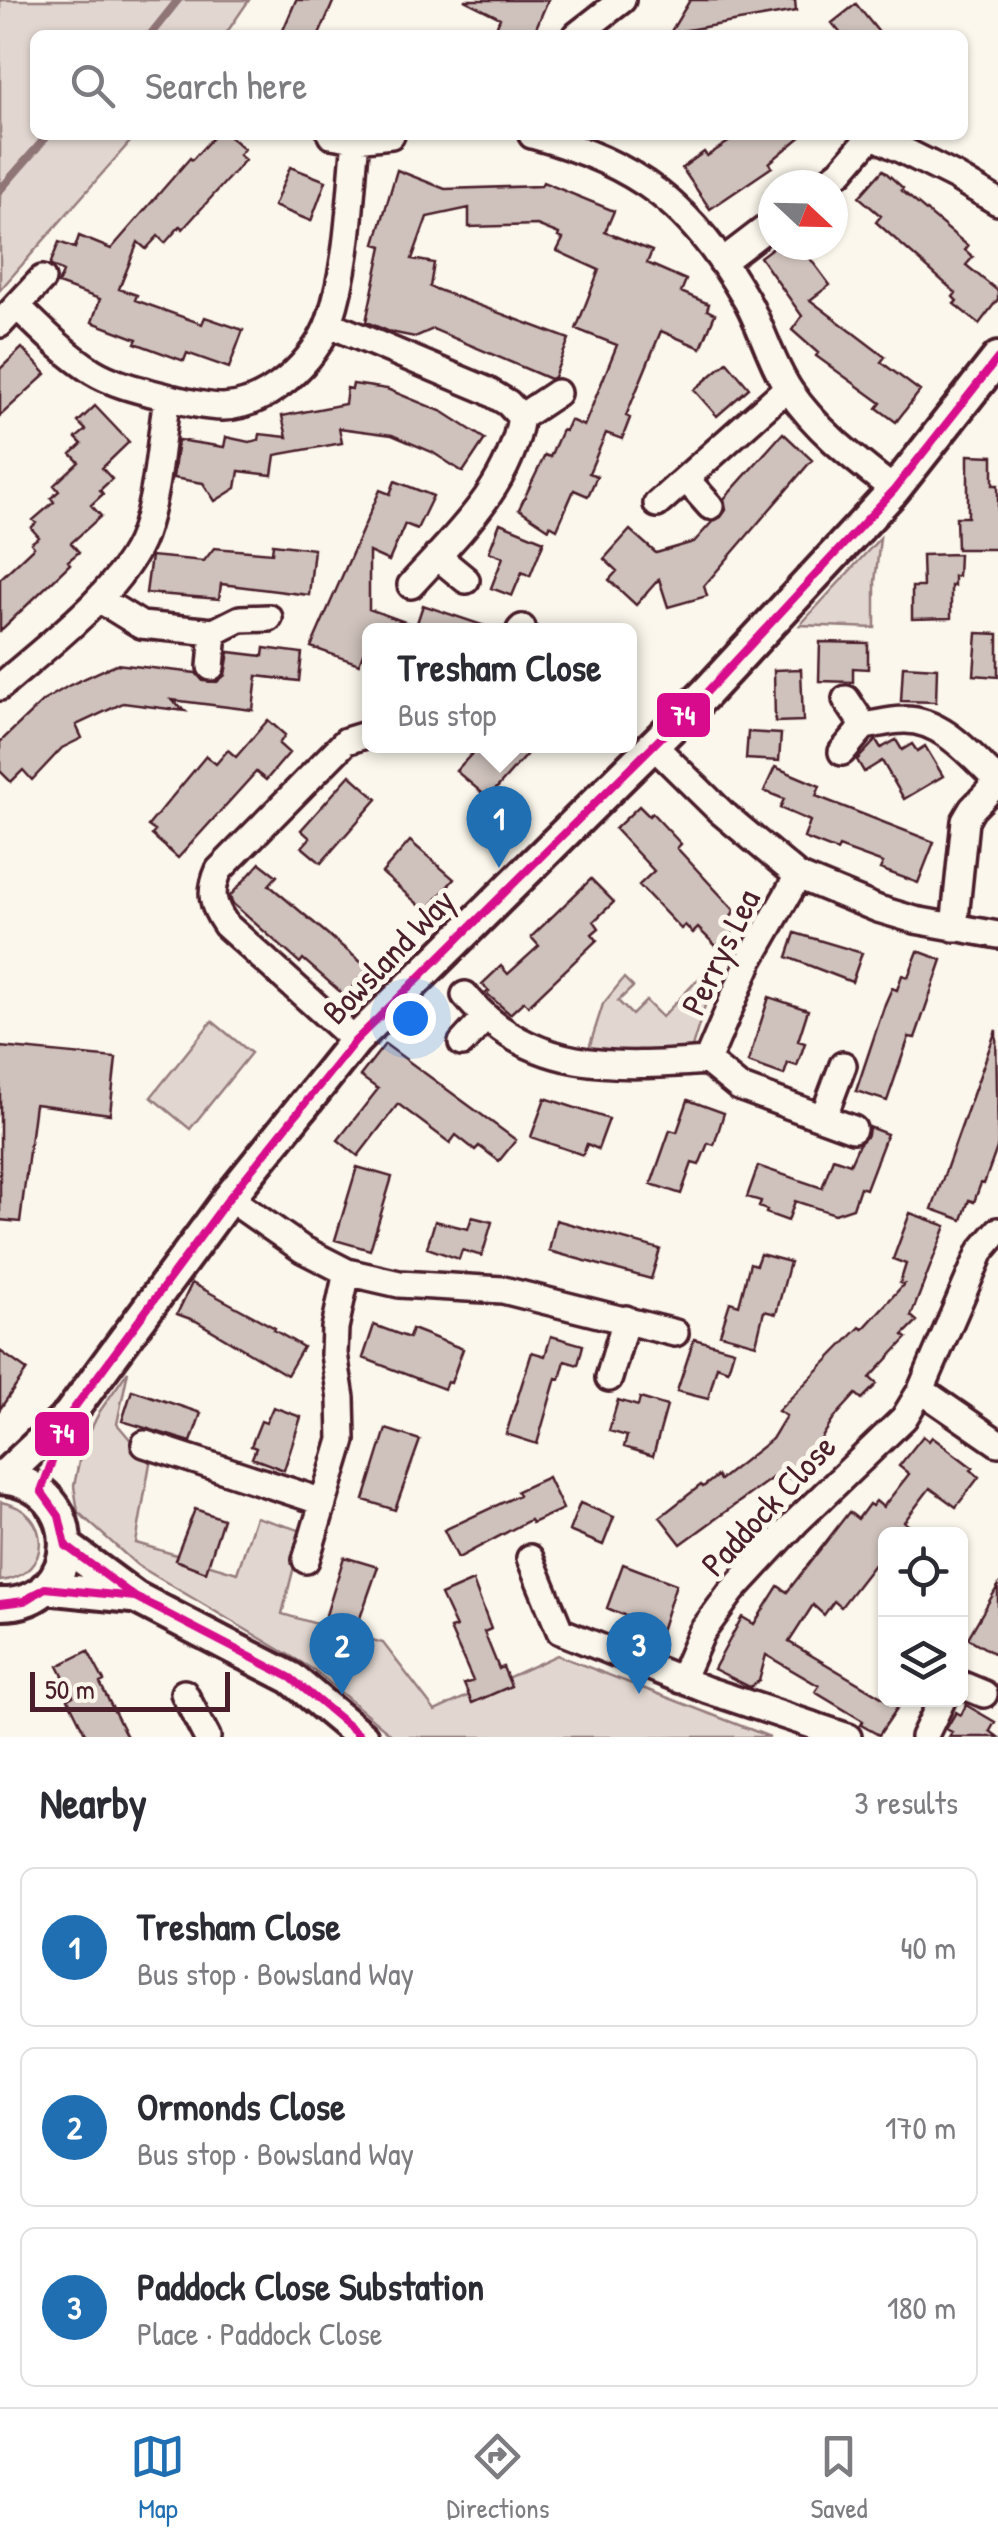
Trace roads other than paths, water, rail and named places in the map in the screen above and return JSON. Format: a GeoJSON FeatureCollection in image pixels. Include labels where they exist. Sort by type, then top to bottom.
{"type":"FeatureCollection","features":[{"type":"Feature","properties":{"kind":"street"},"geometry":{"type":"LineString","coordinates":[[580,30],[592,8],[622,0]]}},
{"type":"Feature","properties":{"kind":"street"},"geometry":{"type":"LineString","coordinates":[[42,280],[8,315],[96,373],[132,389],[167,397],[225,407],[255,401],[294,372],[329,324],[343,264],[343,140]]}},
{"type":"Feature","properties":{"kind":"street"},"geometry":{"type":"LineString","coordinates":[[550,140],[638,176],[696,228],[749,304],[787,388],[815,424],[894,490]]}},
{"type":"Feature","properties":{"kind":"street"},"geometry":{"type":"LineString","coordinates":[[843,170],[868,140]]}},
{"type":"Feature","properties":{"kind":"street"},"geometry":{"type":"LineString","coordinates":[[882,140],[998,202]]}},
{"type":"Feature","properties":{"kind":"street"},"geometry":{"type":"LineString","coordinates":[[722,262],[758,234]]}},
{"type":"Feature","properties":{"kind":"street"},"geometry":{"type":"LineString","coordinates":[[329,324],[486,390],[508,403],[521,417]]}},
{"type":"Feature","properties":{"kind":"street","name":"Bowsland Way"},"geometry":{"type":"LineString","coordinates":[[1,1478],[68,1415],[229,1198],[354,1041],[705,694],[894,490],[998,358]]}},
{"type":"Feature","properties":{"kind":"street"},"geometry":{"type":"LineString","coordinates":[[657,504],[787,388]]}},
{"type":"Feature","properties":{"kind":"street"},"geometry":{"type":"LineString","coordinates":[[411,585],[490,497],[512,455],[521,417],[557,392]]}},
{"type":"Feature","properties":{"kind":"street"},"geometry":{"type":"LineString","coordinates":[[0,687],[99,599],[135,554],[142,537],[167,397]]}},
{"type":"Feature","properties":{"kind":"street"},"geometry":{"type":"LineString","coordinates":[[686,479],[710,506]]}},
{"type":"Feature","properties":{"kind":"street"},"geometry":{"type":"LineString","coordinates":[[437,556],[466,580]]}},
{"type":"Feature","properties":{"kind":"street"},"geometry":{"type":"LineString","coordinates":[[99,599],[141,625],[214,632],[240,619],[269,618]]}},
{"type":"Feature","properties":{"kind":"street"},"geometry":{"type":"LineString","coordinates":[[211,667],[214,632]]}},
{"type":"Feature","properties":{"kind":"street"},"geometry":{"type":"LineString","coordinates":[[846,698],[864,726]]}},
{"type":"Feature","properties":{"kind":"street"},"geometry":{"type":"LineString","coordinates":[[842,752],[864,726],[906,719],[928,723],[998,781],[972,808],[966,822],[954,928]]}},
{"type":"Feature","properties":{"kind":"street"},"geometry":{"type":"LineString","coordinates":[[354,1041],[226,925],[213,906],[212,886],[219,870],[346,741],[362,736]]}},
{"type":"Feature","properties":{"kind":"street"},"geometry":{"type":"LineString","coordinates":[[653,745],[721,812],[798,876],[878,909],[998,935]]}},
{"type":"Feature","properties":{"kind":"street","name":"Perrys Lea"},"geometry":{"type":"LineString","coordinates":[[707,1061],[750,960],[798,876]]}},
{"type":"Feature","properties":{"kind":"street","name":"Perrys Lea"},"geometry":{"type":"LineString","coordinates":[[465,995],[484,1019],[506,1035],[575,1062],[624,1067],[707,1061],[739,1087],[853,1130]]}},
{"type":"Feature","properties":{"kind":"street"},"geometry":{"type":"LineString","coordinates":[[462,1043],[484,1019]]}},
{"type":"Feature","properties":{"kind":"street"},"geometry":{"type":"LineString","coordinates":[[824,1118],[843,1065]]}},
{"type":"Feature","properties":{"kind":"street"},"geometry":{"type":"LineString","coordinates":[[229,1198],[302,1249],[347,1272],[399,1284],[503,1290],[675,1332]]}},
{"type":"Feature","properties":{"kind":"street","name":"Paddock Close"},"geometry":{"type":"LineString","coordinates":[[681,1680],[702,1632],[732,1591],[796,1522],[904,1418],[921,1390],[981,1251],[998,1231]]}},
{"type":"Feature","properties":{"kind":"street"},"geometry":{"type":"LineString","coordinates":[[306,1560],[342,1440],[342,1398],[334,1354],[335,1328],[347,1272]]}},
{"type":"Feature","properties":{"kind":"street"},"geometry":{"type":"LineString","coordinates":[[609,1378],[626,1319]]}},
{"type":"Feature","properties":{"kind":"street"},"geometry":{"type":"LineString","coordinates":[[921,1390],[998,1444]]}},
{"type":"Feature","properties":{"kind":"street","name":"Bowsland Way"},"geometry":{"type":"LineString","coordinates":[[42,1491],[68,1415]]}},
{"type":"Feature","properties":{"kind":"street"},"geometry":{"type":"LineString","coordinates":[[145,1444],[323,1502]]}},
{"type":"Feature","properties":{"kind":"street"},"geometry":{"type":"LineString","coordinates":[[1,1478],[23,1481],[42,1491],[56,1506],[64,1525],[63,1562],[17,1602]]}},
{"type":"Feature","properties":{"kind":"street"},"geometry":{"type":"LineString","coordinates":[[66,1546],[136,1597],[291,1678],[362,1737]]}},
{"type":"Feature","properties":{"kind":"street"},"geometry":{"type":"LineString","coordinates":[[530,1558],[560,1631],[681,1680],[848,1737]]}},
{"type":"Feature","properties":{"kind":"street"},"geometry":{"type":"LineString","coordinates":[[17,1602],[136,1597]]}},
{"type":"Feature","properties":{"kind":"street"},"geometry":{"type":"LineString","coordinates":[[184,1693],[207,1737]]}},
{"type":"Feature","properties":{"kind":"street"},"geometry":{"type":"LineString","coordinates":[[924,1737],[939,1707]]}},
{"type":"Feature","properties":{"kind":"waterway"},"geometry":{"type":"LineString","coordinates":[[154,30],[178,0]]}},
{"type":"Feature","properties":{"kind":"waterway"},"geometry":{"type":"LineString","coordinates":[[0,190],[44,140]]}},
{"type":"Feature","properties":{"kind":"place","name":"Tresham Close"},"geometry":{"type":"Point","coordinates":[499,868]}},
{"type":"Feature","properties":{"kind":"place","name":"Paddock Close Substation"},"geometry":{"type":"Point","coordinates":[639,1694]}},
{"type":"Feature","properties":{"kind":"place","name":"Ormonds Close"},"geometry":{"type":"Point","coordinates":[342,1695]}}]}
